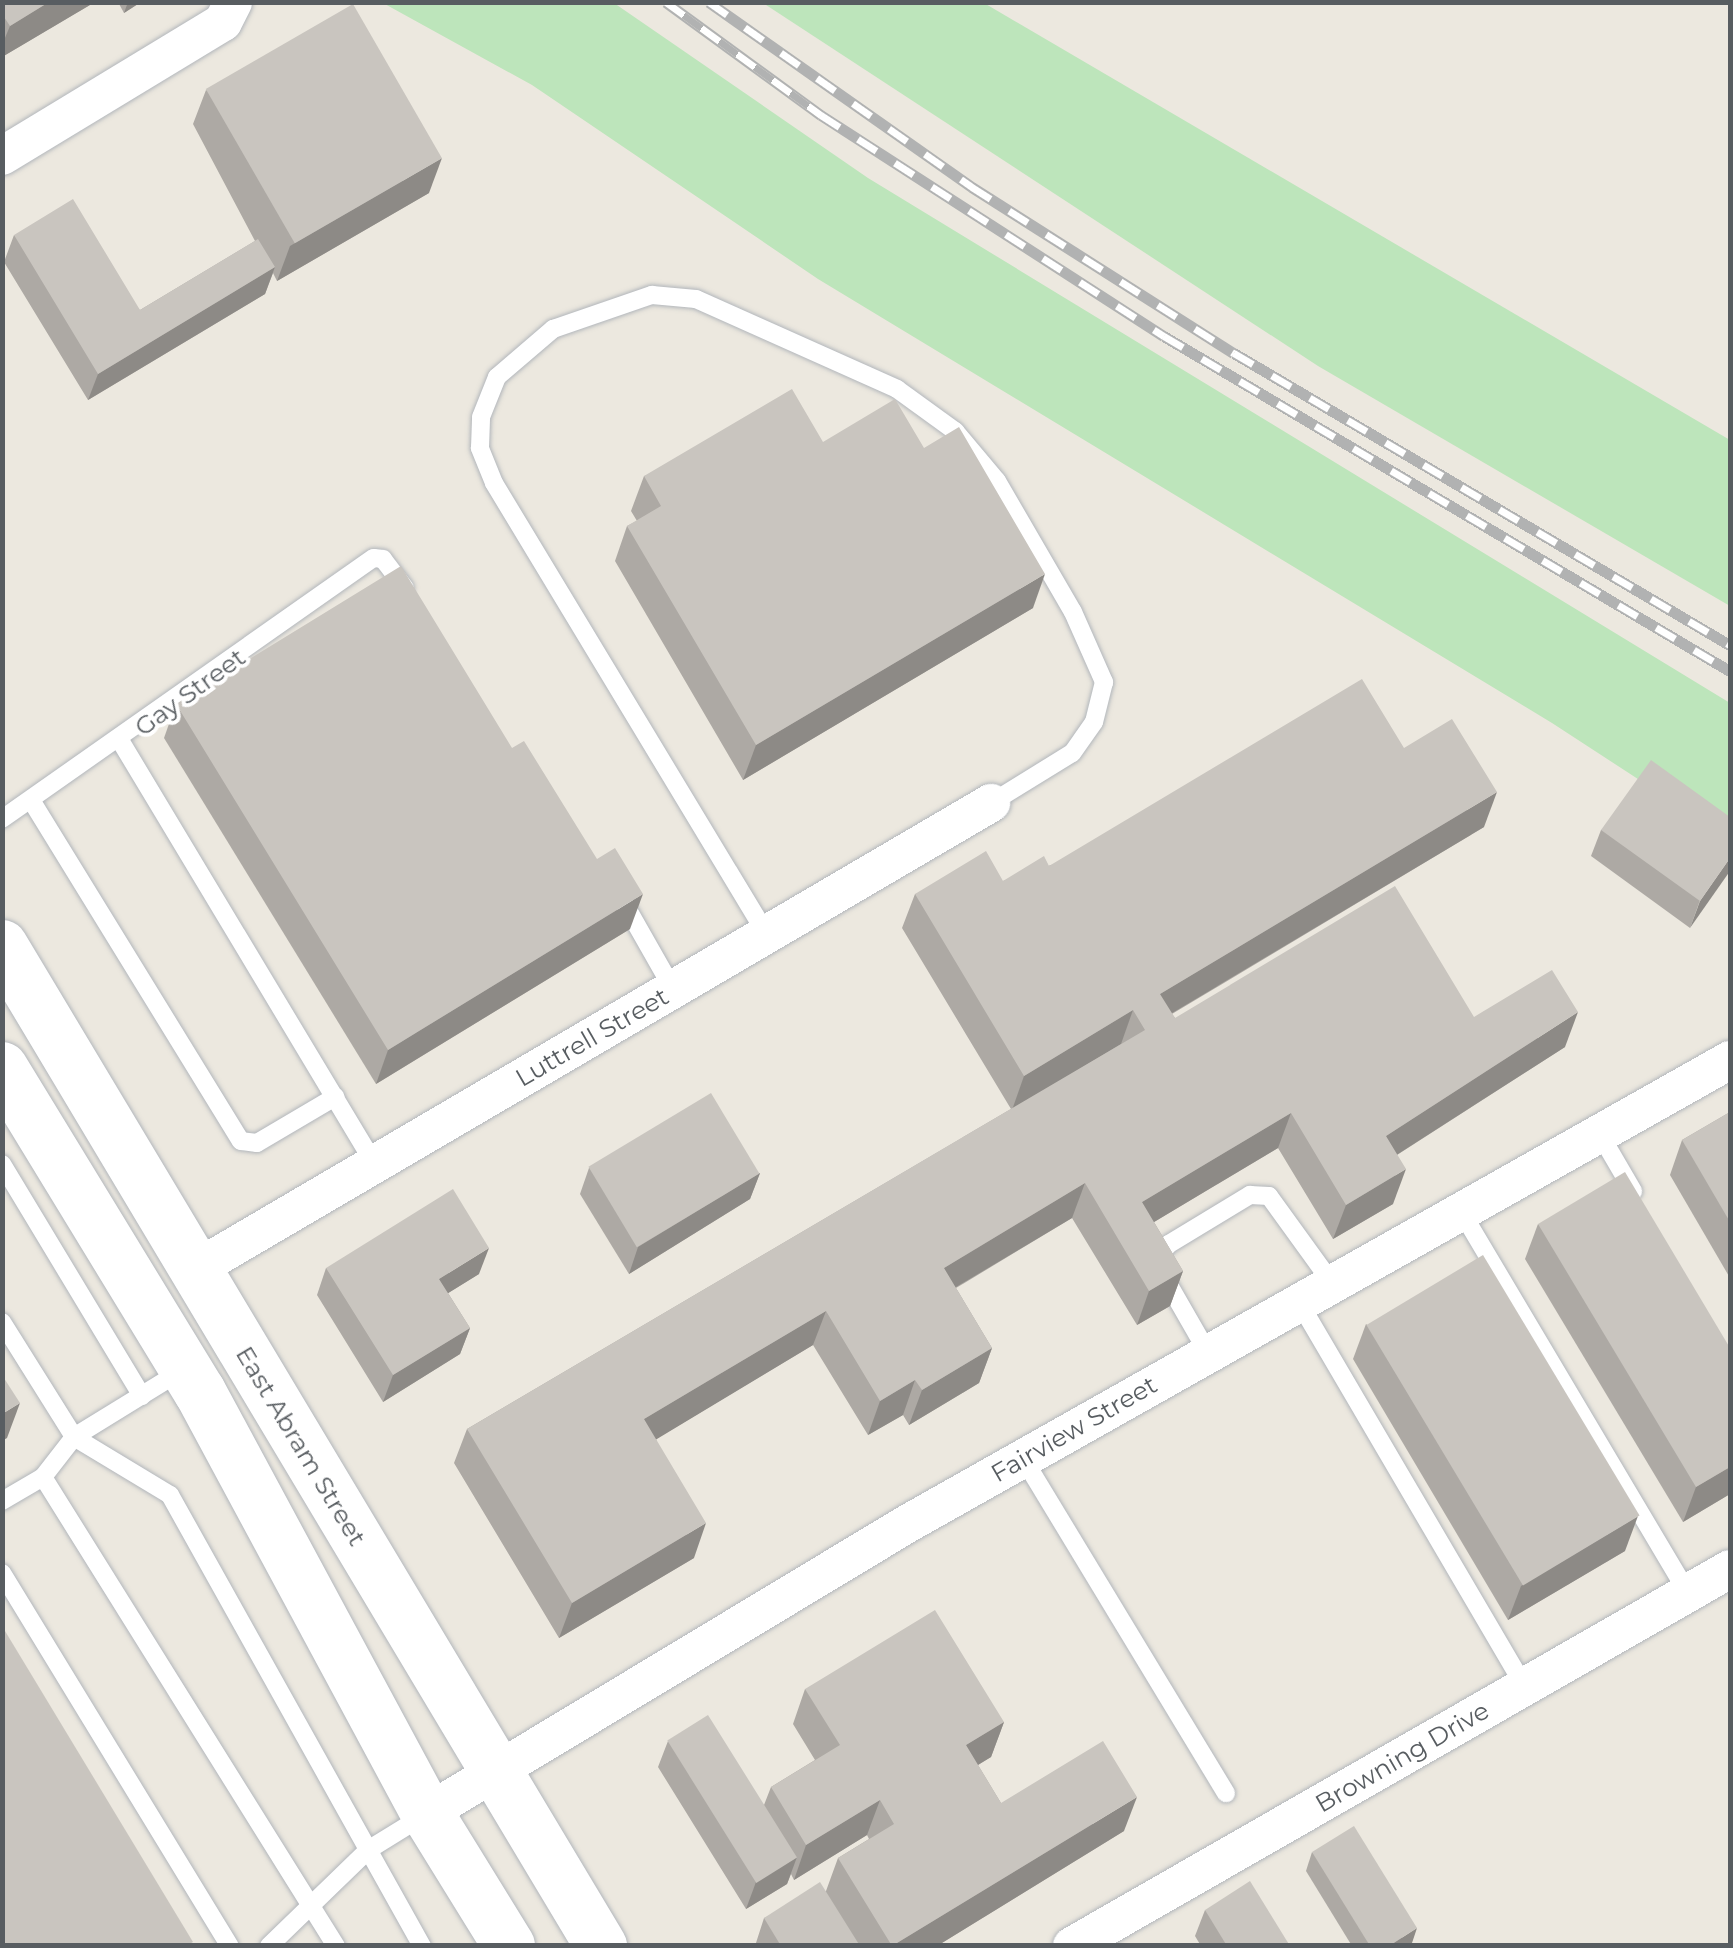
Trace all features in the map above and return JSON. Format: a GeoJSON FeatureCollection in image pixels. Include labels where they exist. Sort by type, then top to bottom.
{"type":"FeatureCollection","features":[{"type":"Feature","properties":{"kind":"main road","name":"East Abram Street"},"geometry":{"type":"LineString","coordinates":[[2,946],[601,1946]]}},
{"type":"Feature","properties":{"kind":"main road"},"geometry":{"type":"LineString","coordinates":[[2,1068],[163,1382],[510,1946]]}},
{"type":"Feature","properties":{"kind":"main road"},"geometry":{"type":"LineString","coordinates":[[163,1382],[194,1270]]}},
{"type":"Feature","properties":{"kind":"street"},"geometry":{"type":"LineString","coordinates":[[2,156],[223,22],[233,2]]}},
{"type":"Feature","properties":{"kind":"street","name":"Luttrell Street"},"geometry":{"type":"LineString","coordinates":[[194,1270],[991,803]]}},
{"type":"Feature","properties":{"kind":"street","name":"Fairview Street"},"geometry":{"type":"LineString","coordinates":[[427,1813],[1023,1458],[1730,1060]]}},
{"type":"Feature","properties":{"kind":"street","name":"Browning Drive"},"geometry":{"type":"LineString","coordinates":[[1072,1946],[1730,1569]]}},
{"type":"Feature","properties":{"kind":"lane"},"geometry":{"type":"LineString","coordinates":[[767,935],[664,771],[480,448],[481,417],[497,377],[553,330],[652,294],[696,299],[897,389],[955,430],[997,481],[1072,612],[1104,682],[1094,722],[1072,753],[991,803]]}},
{"type":"Feature","properties":{"kind":"lane","name":"Gay Street"},"geometry":{"type":"LineString","coordinates":[[2,819],[122,742],[374,558],[392,568],[414,601]]}},
{"type":"Feature","properties":{"kind":"lane"},"geometry":{"type":"LineString","coordinates":[[122,742],[375,1164]]}},
{"type":"Feature","properties":{"kind":"lane"},"geometry":{"type":"LineString","coordinates":[[32,800],[242,1141],[257,1143],[335,1097]]}},
{"type":"Feature","properties":{"kind":"lane"},"geometry":{"type":"LineString","coordinates":[[617,890],[674,990]]}},
{"type":"Feature","properties":{"kind":"lane"},"geometry":{"type":"LineString","coordinates":[[1601,1136],[1640,1204]]}},
{"type":"Feature","properties":{"kind":"lane"},"geometry":{"type":"LineString","coordinates":[[2,1164],[163,1382],[74,1437],[43,1477],[2,1500]]}},
{"type":"Feature","properties":{"kind":"lane"},"geometry":{"type":"LineString","coordinates":[[1208,1353],[1155,1261],[1168,1244],[1250,1195],[1269,1196],[1332,1283]]}},
{"type":"Feature","properties":{"kind":"lane"},"geometry":{"type":"LineString","coordinates":[[1460,1210],[1688,1594]]}},
{"type":"Feature","properties":{"kind":"lane"},"geometry":{"type":"LineString","coordinates":[[1299,1302],[1526,1686]]}},
{"type":"Feature","properties":{"kind":"lane"},"geometry":{"type":"LineString","coordinates":[[2,1322],[74,1437],[170,1495],[422,1946]]}},
{"type":"Feature","properties":{"kind":"lane"},"geometry":{"type":"LineString","coordinates":[[1023,1458],[1226,1794]]}},
{"type":"Feature","properties":{"kind":"lane"},"geometry":{"type":"LineString","coordinates":[[43,1477],[336,1946]]}},
{"type":"Feature","properties":{"kind":"lane"},"geometry":{"type":"LineString","coordinates":[[2,1573],[230,1946]]}},
{"type":"Feature","properties":{"kind":"lane"},"geometry":{"type":"LineString","coordinates":[[269,1946],[310,1902],[368,1850],[427,1813]]}},
{"type":"Feature","properties":{"kind":"green space"},"geometry":{"type":"Polygon","coordinates":[[[383,3],[614,3],[868,178],[1730,703],[1730,839],[1552,723],[818,279],[532,85],[383,3]]]}},
{"type":"Feature","properties":{"kind":"green space"},"geometry":{"type":"Polygon","coordinates":[[[763,3],[984,3],[1730,440],[1730,606],[1318,366],[763,3]]]}},
{"type":"Feature","properties":{"kind":"building"},"geometry":{"type":"Polygon","coordinates":[[[2,2],[49,2],[10,26],[2,14],[2,2]]]}},
{"type":"Feature","properties":{"kind":"building"},"geometry":{"type":"Polygon","coordinates":[[[353,4],[442,158],[295,243],[206,89],[353,4]]]}},
{"type":"Feature","properties":{"kind":"building"},"geometry":{"type":"Polygon","coordinates":[[[73,199],[140,310],[258,239],[275,267],[98,374],[14,235],[73,199]]]}},
{"type":"Feature","properties":{"kind":"building"},"geometry":{"type":"Polygon","coordinates":[[[792,389],[823,442],[895,399],[924,448],[959,427],[1045,574],[756,745],[627,526],[661,506],[644,476],[792,389]]]}},
{"type":"Feature","properties":{"kind":"building"},"geometry":{"type":"Polygon","coordinates":[[[401,566],[512,748],[524,741],[597,859],[615,848],[643,894],[388,1050],[176,704],[401,566]]]}},
{"type":"Feature","properties":{"kind":"building"},"geometry":{"type":"Polygon","coordinates":[[[1362,679],[1404,748],[1452,719],[1497,792],[1160,994],[1175,1018],[1395,886],[1474,1017],[1552,970],[1578,1012],[1386,1136],[1406,1169],[1346,1205],[1291,1113],[1142,1202],[1183,1271],[1149,1291],[1085,1183],[944,1268],[992,1348],[922,1390],[915,1380],[880,1401],[826,1311],[644,1419],[706,1523],[572,1603],[467,1429],[1145,1030],[1133,1010],[1024,1076],[915,894],[986,851],[1003,881],[1044,856],[1049,866],[1362,679]]]}},
{"type":"Feature","properties":{"kind":"building"},"geometry":{"type":"Polygon","coordinates":[[[1651,760],[1730,817],[1730,858],[1700,901],[1601,830],[1651,760]]]}},
{"type":"Feature","properties":{"kind":"building"},"geometry":{"type":"Polygon","coordinates":[[[711,1093],[759,1174],[637,1247],[588,1167],[711,1093]]]}},
{"type":"Feature","properties":{"kind":"building"},"geometry":{"type":"Polygon","coordinates":[[[1730,1112],[1730,1222],[1682,1140],[1730,1112]]]}},
{"type":"Feature","properties":{"kind":"building"},"geometry":{"type":"Polygon","coordinates":[[[1625,1172],[1730,1348],[1730,1467],[1696,1487],[1538,1224],[1625,1172]]]}},
{"type":"Feature","properties":{"kind":"building"},"geometry":{"type":"Polygon","coordinates":[[[453,1189],[489,1248],[439,1279],[470,1328],[393,1375],[326,1268],[453,1189]]]}},
{"type":"Feature","properties":{"kind":"building"},"geometry":{"type":"Polygon","coordinates":[[[1483,1255],[1640,1516],[1523,1586],[1366,1325],[1483,1255]]]}},
{"type":"Feature","properties":{"kind":"building"},"geometry":{"type":"Polygon","coordinates":[[[2,1375],[20,1403],[2,1414],[2,1375]]]}},
{"type":"Feature","properties":{"kind":"building"},"geometry":{"type":"Polygon","coordinates":[[[935,1610],[1004,1722],[966,1745],[1001,1803],[1103,1741],[1137,1797],[892,1946],[838,1858],[894,1824],[880,1800],[806,1845],[771,1787],[840,1745],[805,1689],[935,1610]]]}},
{"type":"Feature","properties":{"kind":"building"},"geometry":{"type":"Polygon","coordinates":[[[2,1626],[193,1942],[186,1946],[2,1946],[2,1626]]]}},
{"type":"Feature","properties":{"kind":"building"},"geometry":{"type":"Polygon","coordinates":[[[708,1715],[797,1857],[756,1883],[667,1740],[708,1715]]]}},
{"type":"Feature","properties":{"kind":"building"},"geometry":{"type":"Polygon","coordinates":[[[1354,1826],[1417,1928],[1389,1946],[1370,1946],[1312,1852],[1354,1826]]]}},
{"type":"Feature","properties":{"kind":"building"},"geometry":{"type":"Polygon","coordinates":[[[1250,1881],[1290,1946],[1227,1946],[1205,1910],[1250,1881]]]}},
{"type":"Feature","properties":{"kind":"building"},"geometry":{"type":"Polygon","coordinates":[[[820,1882],[860,1946],[781,1946],[764,1918],[820,1882]]]}},
{"type":"Feature","properties":{"kind":"railway"},"geometry":{"type":"LineString","coordinates":[[666,2],[821,115],[1164,336],[1730,671]]}},
{"type":"Feature","properties":{"kind":"railway"},"geometry":{"type":"LineString","coordinates":[[709,2],[972,187],[1234,353],[1730,645]]}}]}
